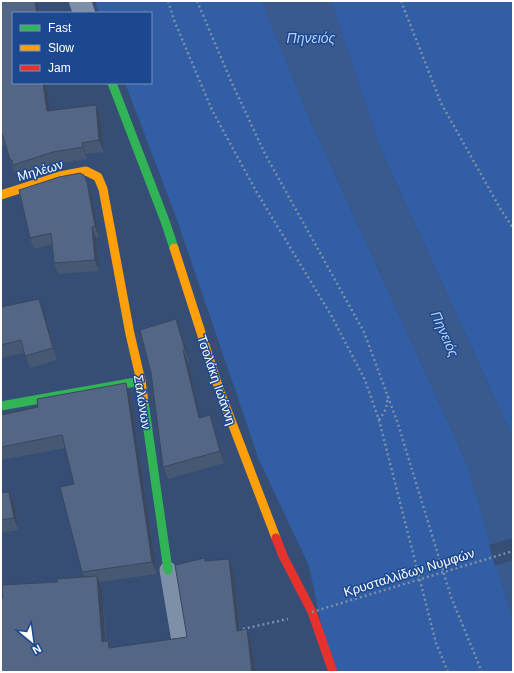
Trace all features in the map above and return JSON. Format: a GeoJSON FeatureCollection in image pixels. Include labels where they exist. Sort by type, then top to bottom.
{"type":"FeatureCollection","features":[{"type":"Feature","properties":{"kind":"street"},"geometry":{"type":"LineString","coordinates":[[80,1],[84,12]]}},
{"type":"Feature","properties":{"kind":"street","name":"Τσολάκη Ιωάννη"},"geometry":{"type":"LineString","coordinates":[[112,84],[165,221],[219,389],[283,556],[312,612],[333,672]]}},
{"type":"Feature","properties":{"kind":"street","name":"Μηλέων"},"geometry":{"type":"LineString","coordinates":[[1,195],[60,176],[86,171]]}},
{"type":"Feature","properties":{"kind":"street","name":"Σαλώνων"},"geometry":{"type":"LineString","coordinates":[[86,171],[98,178],[103,189],[130,334],[141,380],[168,570]]}},
{"type":"Feature","properties":{"kind":"street"},"geometry":{"type":"LineString","coordinates":[[1,406],[141,380]]}},
{"type":"Feature","properties":{"kind":"lane","name":"Σαλώνων"},"geometry":{"type":"LineString","coordinates":[[168,570],[180,641]]}},
{"type":"Feature","properties":{"kind":"path"},"geometry":{"type":"LineString","coordinates":[[168,1],[174,20],[212,110],[256,191],[331,315],[365,380],[379,420],[436,643],[448,672]]}},
{"type":"Feature","properties":{"kind":"path"},"geometry":{"type":"LineString","coordinates":[[197,1],[231,81],[265,154],[364,332],[398,424],[451,597],[482,672]]}},
{"type":"Feature","properties":{"kind":"path"},"geometry":{"type":"LineString","coordinates":[[400,1],[441,103],[501,210],[513,228]]}},
{"type":"Feature","properties":{"kind":"path"},"geometry":{"type":"LineString","coordinates":[[379,420],[386,409],[388,395]]}},
{"type":"Feature","properties":{"kind":"path","name":"Κρυσταλλίδων Νυμφών"},"geometry":{"type":"LineString","coordinates":[[312,612],[513,551]]}},
{"type":"Feature","properties":{"kind":"shaded area"},"geometry":{"type":"Polygon","coordinates":[[[95,1],[262,1],[309,117],[468,466],[513,621],[513,672],[335,672],[322,628],[309,566],[259,460],[176,217],[125,84],[152,84],[152,12],[99,12],[95,1]]]}},
{"type":"Feature","properties":{"kind":"shaded area"},"geometry":{"type":"Polygon","coordinates":[[[331,1],[513,1],[513,438],[380,148],[331,1]]]}},
{"type":"Feature","properties":{"kind":"water","name":"Πηνειός"},"geometry":{"type":"Polygon","coordinates":[[[262,1],[331,1],[380,148],[513,438],[513,621],[468,466],[309,117],[262,1]]]}},
{"type":"Feature","properties":{"kind":"pier"},"geometry":{"type":"Polygon","coordinates":[[[513,538],[513,560],[495,566],[489,545],[513,538]]]}},
{"type":"Feature","properties":{"kind":"building"},"geometry":{"type":"Polygon","coordinates":[[[1,1],[35,1],[37,12],[12,12],[12,84],[43,84],[47,111],[96,105],[99,140],[82,143],[83,147],[53,152],[13,165],[12,160],[10,160],[2,133],[1,134],[1,1]]]}},
{"type":"Feature","properties":{"kind":"building"},"geometry":{"type":"Polygon","coordinates":[[[80,173],[84,175],[87,182],[95,226],[92,227],[95,260],[54,263],[51,233],[30,238],[19,190],[59,177],[80,173]]]}},
{"type":"Feature","properties":{"kind":"building"},"geometry":{"type":"Polygon","coordinates":[[[39,299],[53,348],[25,356],[21,340],[1,345],[1,307],[39,299]]]}},
{"type":"Feature","properties":{"kind":"building"},"geometry":{"type":"Polygon","coordinates":[[[176,319],[185,350],[183,350],[199,418],[210,415],[220,451],[163,467],[151,373],[140,330],[176,319]]]}},
{"type":"Feature","properties":{"kind":"building"},"geometry":{"type":"Polygon","coordinates":[[[126,383],[152,562],[82,572],[60,487],[74,484],[62,435],[1,447],[1,415],[38,407],[37,399],[126,383]]]}},
{"type":"Feature","properties":{"kind":"building"},"geometry":{"type":"Polygon","coordinates":[[[9,492],[14,518],[1,520],[1,493],[9,492]]]}},
{"type":"Feature","properties":{"kind":"building"},"geometry":{"type":"Polygon","coordinates":[[[205,558],[205,561],[229,559],[237,631],[247,629],[252,672],[1,672],[2,585],[57,582],[57,579],[97,576],[102,642],[108,641],[109,648],[187,637],[175,565],[205,558]]]}},
{"type":"Feature","properties":{"kind":"traffic: fast"},"geometry":{"type":"LineString","coordinates":[[112,84],[174,248]]}},
{"type":"Feature","properties":{"kind":"traffic: fast"},"geometry":{"type":"LineString","coordinates":[[1,406],[141,381]]}},
{"type":"Feature","properties":{"kind":"traffic: fast"},"geometry":{"type":"LineString","coordinates":[[144,402],[168,570]]}},
{"type":"Feature","properties":{"kind":"traffic: slow"},"geometry":{"type":"LineString","coordinates":[[1,195],[60,176],[86,171],[98,177],[103,189],[144,402]]}},
{"type":"Feature","properties":{"kind":"traffic: slow"},"geometry":{"type":"LineString","coordinates":[[174,248],[219,389],[276,538]]}},
{"type":"Feature","properties":{"kind":"traffic: jam"},"geometry":{"type":"LineString","coordinates":[[276,538],[283,556],[312,612],[333,672]]}}]}
